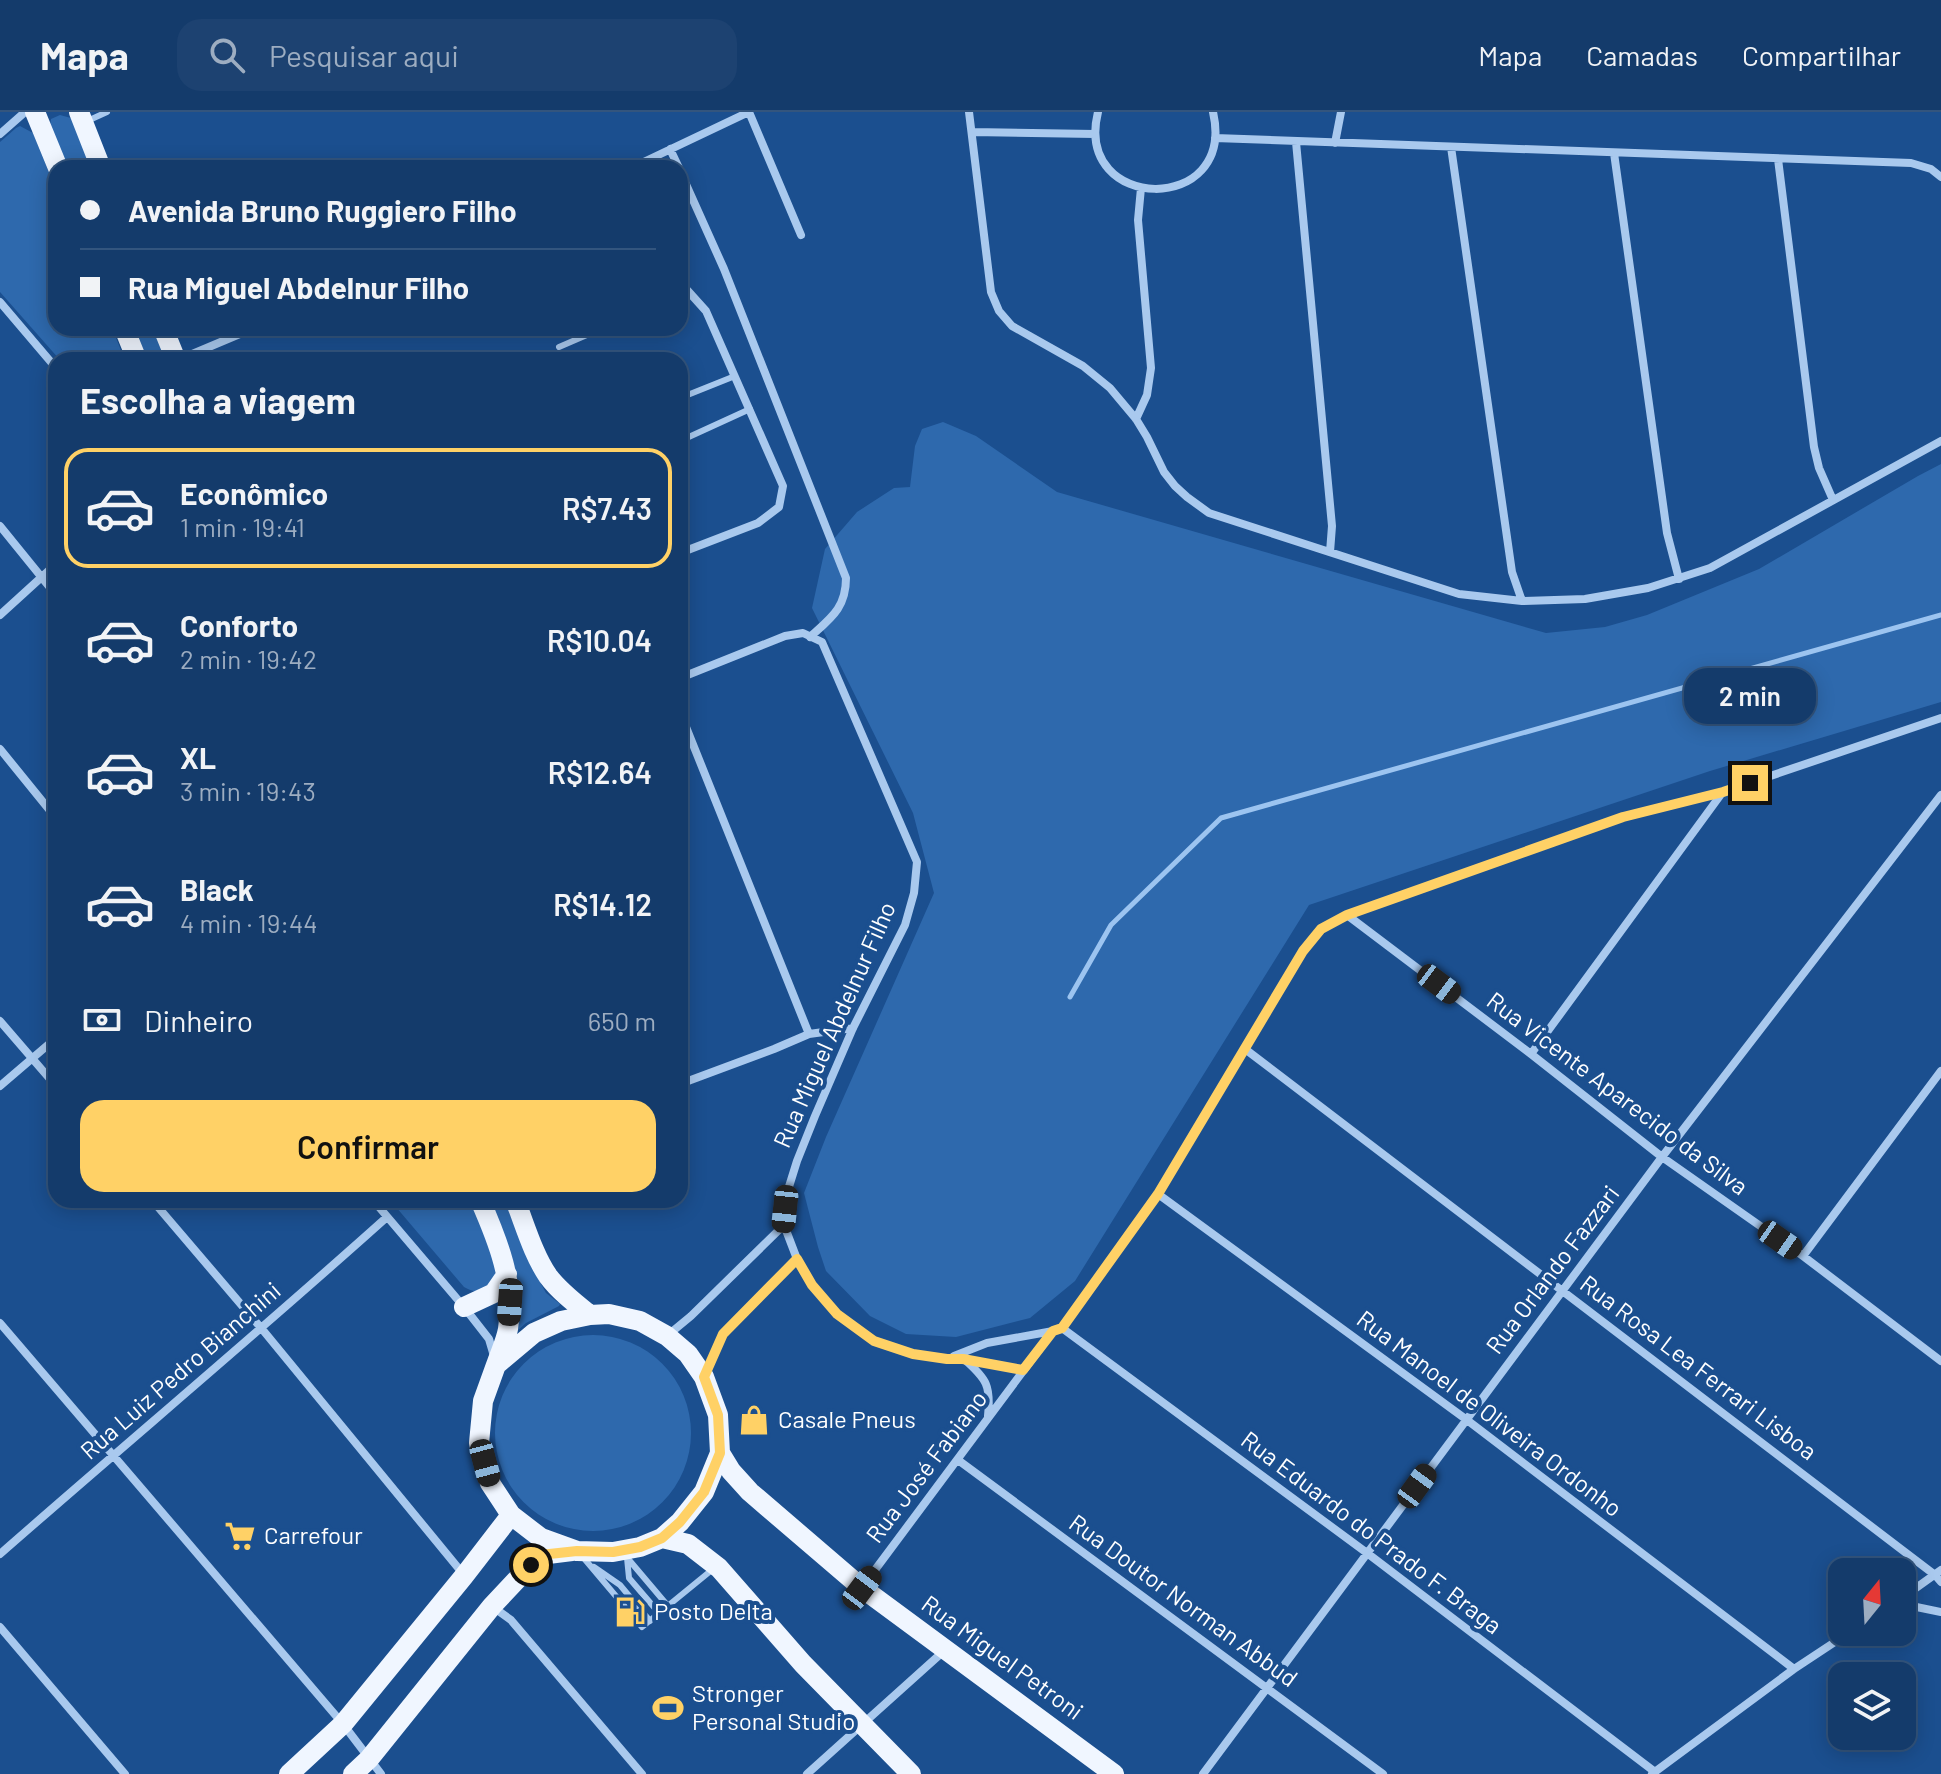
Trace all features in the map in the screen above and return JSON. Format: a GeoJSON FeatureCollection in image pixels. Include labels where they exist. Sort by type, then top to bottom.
{"type":"FeatureCollection","features":[{"type":"Feature","properties":{"kind":"main road"},"geometry":{"type":"LineString","coordinates":[[35,112],[55,160]]}},
{"type":"Feature","properties":{"kind":"main road"},"geometry":{"type":"LineString","coordinates":[[81,117],[98,160]]}},
{"type":"Feature","properties":{"kind":"main road"},"geometry":{"type":"LineString","coordinates":[[483,1208],[507,1274],[510,1302],[508,1331],[483,1401],[479,1443],[490,1483],[511,1515],[541,1538],[582,1557]]}},
{"type":"Feature","properties":{"kind":"main road"},"geometry":{"type":"LineString","coordinates":[[518,1208],[549,1277],[590,1315]]}},
{"type":"Feature","properties":{"kind":"main road"},"geometry":{"type":"LineString","coordinates":[[464,1307],[494,1293],[507,1274]]}},
{"type":"Feature","properties":{"kind":"main road"},"geometry":{"type":"LineString","coordinates":[[353,1774],[375,1767],[492,1606],[540,1555],[582,1557],[613,1552],[624,1554],[662,1538],[680,1522],[704,1492],[720,1453],[718,1415],[704,1377],[688,1354],[667,1336],[640,1321],[609,1314],[561,1321],[534,1333],[496,1365]]}},
{"type":"Feature","properties":{"kind":"main road","name":"Rua Miguel Petroni"},"geometry":{"type":"LineString","coordinates":[[720,1453],[750,1492],[862,1588],[1114,1774]]}},
{"type":"Feature","properties":{"kind":"main road"},"geometry":{"type":"LineString","coordinates":[[289,1774],[343,1724],[511,1515]]}},
{"type":"Feature","properties":{"kind":"main road"},"geometry":{"type":"LineString","coordinates":[[662,1538],[688,1544],[717,1566],[803,1664],[911,1774]]}},
{"type":"Feature","properties":{"kind":"street"},"geometry":{"type":"LineString","coordinates":[[0,134],[25,112]]}},
{"type":"Feature","properties":{"kind":"street"},"geometry":{"type":"LineString","coordinates":[[647,160],[729,116],[749,112],[801,235]]}},
{"type":"Feature","properties":{"kind":"street"},"geometry":{"type":"LineString","coordinates":[[969,112],[991,292],[999,311],[1012,326],[1068,356],[1097,377],[1136,419],[1164,472],[1175,486],[1209,513],[1459,594],[1522,601],[1585,599],[1616,595],[1710,568],[1941,441]]}},
{"type":"Feature","properties":{"kind":"street"},"geometry":{"type":"LineString","coordinates":[[1098,112],[1097,147],[1109,169],[1118,178],[1141,188],[1166,189],[1189,180],[1207,162],[1215,138],[1213,112]]}},
{"type":"Feature","properties":{"kind":"street"},"geometry":{"type":"LineString","coordinates":[[1335,143],[1341,112]]}},
{"type":"Feature","properties":{"kind":"street"},"geometry":{"type":"LineString","coordinates":[[972,132],[1095,134]]}},
{"type":"Feature","properties":{"kind":"street"},"geometry":{"type":"LineString","coordinates":[[1215,138],[1911,163],[1931,169],[1941,177]]}},
{"type":"Feature","properties":{"kind":"street"},"geometry":{"type":"LineString","coordinates":[[1296,142],[1332,526],[1330,552]]}},
{"type":"Feature","properties":{"kind":"street"},"geometry":{"type":"LineString","coordinates":[[1451,147],[1512,572],[1522,601]]}},
{"type":"Feature","properties":{"kind":"street"},"geometry":{"type":"LineString","coordinates":[[670,149],[675,160]]}},
{"type":"Feature","properties":{"kind":"street"},"geometry":{"type":"LineString","coordinates":[[1614,153],[1667,533],[1679,579]]}},
{"type":"Feature","properties":{"kind":"street"},"geometry":{"type":"LineString","coordinates":[[1778,159],[1814,447],[1833,500]]}},
{"type":"Feature","properties":{"kind":"street"},"geometry":{"type":"LineString","coordinates":[[1136,419],[1147,395],[1151,368],[1138,220],[1141,188]]}},
{"type":"Feature","properties":{"kind":"street"},"geometry":{"type":"LineString","coordinates":[[688,190],[724,269],[846,578],[843,602],[810,637],[803,633],[785,636],[688,675]]}},
{"type":"Feature","properties":{"kind":"street"},"geometry":{"type":"LineString","coordinates":[[688,295],[706,311],[783,486],[779,507],[758,523],[688,550]]}},
{"type":"Feature","properties":{"kind":"street"},"geometry":{"type":"LineString","coordinates":[[0,302],[48,359]]}},
{"type":"Feature","properties":{"kind":"street"},"geometry":{"type":"LineString","coordinates":[[196,352],[234,336]]}},
{"type":"Feature","properties":{"kind":"street"},"geometry":{"type":"LineString","coordinates":[[0,526],[48,585]]}},
{"type":"Feature","properties":{"kind":"street"},"geometry":{"type":"LineString","coordinates":[[0,615],[48,571]]}},
{"type":"Feature","properties":{"kind":"street","name":"Rua Miguel Abdelnur Filho"},"geometry":{"type":"LineString","coordinates":[[810,637],[822,642],[917,862],[914,893],[905,925],[853,1028],[797,1161],[787,1193],[784,1225],[797,1259],[812,1285],[837,1314],[874,1341],[913,1354],[1023,1370]]}},
{"type":"Feature","properties":{"kind":"street"},"geometry":{"type":"LineString","coordinates":[[1023,1370],[1058,1330],[1158,1194],[1303,951],[1321,929],[1347,915],[1623,817],[1723,792],[1941,718]]}},
{"type":"Feature","properties":{"kind":"street"},"geometry":{"type":"LineString","coordinates":[[688,732],[809,1034]]}},
{"type":"Feature","properties":{"kind":"street"},"geometry":{"type":"LineString","coordinates":[[0,749],[48,808]]}},
{"type":"Feature","properties":{"kind":"street"},"geometry":{"type":"LineString","coordinates":[[1531,1054],[1723,792]]}},
{"type":"Feature","properties":{"kind":"street","name":"Rua Orlando Fazzari"},"geometry":{"type":"LineString","coordinates":[[1203,1774],[1662,1157],[1941,795]]}},
{"type":"Feature","properties":{"kind":"street","name":"Rua Vicente Aparecido da Silva"},"geometry":{"type":"LineString","coordinates":[[1347,915],[1662,1157],[1939,1355]]}},
{"type":"Feature","properties":{"kind":"street"},"geometry":{"type":"LineString","coordinates":[[0,1021],[48,1077]]}},
{"type":"Feature","properties":{"kind":"street"},"geometry":{"type":"LineString","coordinates":[[688,1081],[809,1034],[853,1028]]}},
{"type":"Feature","properties":{"kind":"street"},"geometry":{"type":"LineString","coordinates":[[0,1086],[48,1045]]}},
{"type":"Feature","properties":{"kind":"street","name":"Rua Rosa Lea Ferrari Lisboa"},"geometry":{"type":"LineString","coordinates":[[1245,1049],[1939,1576]]}},
{"type":"Feature","properties":{"kind":"street"},"geometry":{"type":"LineString","coordinates":[[1803,1256],[1941,1071]]}},
{"type":"Feature","properties":{"kind":"street","name":"Rua Manoel de Oliveira Ordonho"},"geometry":{"type":"LineString","coordinates":[[1158,1194],[1467,1420],[1794,1669]]}},
{"type":"Feature","properties":{"kind":"street"},"geometry":{"type":"LineString","coordinates":[[159,1208],[464,1576]]}},
{"type":"Feature","properties":{"kind":"street"},"geometry":{"type":"LineString","coordinates":[[380,1208],[489,1339],[496,1365]]}},
{"type":"Feature","properties":{"kind":"street","name":"Rua Luiz Pedro Bianchini"},"geometry":{"type":"LineString","coordinates":[[0,1554],[387,1217]]}},
{"type":"Feature","properties":{"kind":"street"},"geometry":{"type":"LineString","coordinates":[[667,1336],[784,1225]]}},
{"type":"Feature","properties":{"kind":"street"},"geometry":{"type":"LineString","coordinates":[[704,1377],[723,1334],[797,1259]]}},
{"type":"Feature","properties":{"kind":"street"},"geometry":{"type":"LineString","coordinates":[[0,1323],[343,1724],[375,1767]]}},
{"type":"Feature","properties":{"kind":"street"},"geometry":{"type":"LineString","coordinates":[[947,1359],[987,1343],[1058,1330]]}},
{"type":"Feature","properties":{"kind":"street","name":"Rua Eduardo do Prado F. Braga"},"geometry":{"type":"LineString","coordinates":[[1058,1330],[1367,1553],[1653,1773]]}},
{"type":"Feature","properties":{"kind":"street"},"geometry":{"type":"LineString","coordinates":[[963,1359],[976,1369],[985,1383],[990,1395],[988,1419]]}},
{"type":"Feature","properties":{"kind":"street","name":"Rua José Fabiano"},"geometry":{"type":"LineString","coordinates":[[862,1588],[1023,1370]]}},
{"type":"Feature","properties":{"kind":"street","name":"Rua Doutor Norman Abbud"},"geometry":{"type":"LineString","coordinates":[[958,1460],[1383,1774]]}},
{"type":"Feature","properties":{"kind":"street"},"geometry":{"type":"LineString","coordinates":[[1916,1590],[1939,1576]]}},
{"type":"Feature","properties":{"kind":"street"},"geometry":{"type":"LineString","coordinates":[[492,1606],[511,1620],[642,1774]]}},
{"type":"Feature","properties":{"kind":"street"},"geometry":{"type":"LineString","coordinates":[[1916,1607],[1941,1612]]}},
{"type":"Feature","properties":{"kind":"street"},"geometry":{"type":"LineString","coordinates":[[0,1627],[125,1774]]}},
{"type":"Feature","properties":{"kind":"street"},"geometry":{"type":"LineString","coordinates":[[1653,1773],[1829,1646]]}},
{"type":"Feature","properties":{"kind":"street"},"geometry":{"type":"LineString","coordinates":[[807,1774],[946,1649]]}},
{"type":"Feature","properties":{"kind":"lane"},"geometry":{"type":"LineString","coordinates":[[81,117],[107,112]]}},
{"type":"Feature","properties":{"kind":"lane"},"geometry":{"type":"LineString","coordinates":[[559,347],[584,336]]}},
{"type":"Feature","properties":{"kind":"lane"},"geometry":{"type":"LineString","coordinates":[[688,395],[735,376]]}},
{"type":"Feature","properties":{"kind":"lane"},"geometry":{"type":"LineString","coordinates":[[688,437],[750,409]]}},
{"type":"Feature","properties":{"kind":"lane"},"geometry":{"type":"LineString","coordinates":[[624,1554],[629,1578],[659,1613]]}},
{"type":"Feature","properties":{"kind":"lane"},"geometry":{"type":"LineString","coordinates":[[624,1554],[668,1606]]}},
{"type":"Feature","properties":{"kind":"lane"},"geometry":{"type":"LineString","coordinates":[[582,1557],[642,1627],[717,1566]]}},
{"type":"Feature","properties":{"kind":"shaded area"},"geometry":{"type":"Polygon","coordinates":[[[60,115],[71,118],[89,160],[64,160],[50,127],[51,119],[60,115]]]}},
{"type":"Feature","properties":{"kind":"shaded area"},"geometry":{"type":"Polygon","coordinates":[[[20,126],[33,133],[48,170],[48,336],[115,336],[122,352],[53,352],[0,292],[0,142],[20,126]]]}},
{"type":"Feature","properties":{"kind":"shaded area"},"geometry":{"type":"Polygon","coordinates":[[[135,336],[161,336],[167,352],[142,352],[135,336]]]}},
{"type":"Feature","properties":{"kind":"shaded area"},"geometry":{"type":"Polygon","coordinates":[[[943,422],[976,436],[1057,492],[1546,633],[1605,627],[1647,615],[1759,569],[1941,464],[1941,702],[1710,771],[1309,905],[1075,1281],[1030,1318],[956,1337],[906,1334],[870,1316],[826,1271],[804,1193],[934,893],[913,813],[812,608],[825,549],[857,512],[894,488],[910,487],[915,446],[922,429],[943,422]]]}},
{"type":"Feature","properties":{"kind":"shaded area"},"geometry":{"type":"Polygon","coordinates":[[[397,1208],[473,1208],[493,1258],[495,1275],[492,1282],[477,1291],[464,1287],[397,1208]]]}},
{"type":"Feature","properties":{"kind":"shaded area"},"geometry":{"type":"Polygon","coordinates":[[[486,1208],[508,1208],[540,1282],[546,1293],[560,1304],[516,1332],[486,1208]]]}},
{"type":"Feature","properties":{"kind":"shaded area"},"geometry":{"type":"Polygon","coordinates":[[[593,1335],[631,1342],[648,1351],[662,1364],[675,1378],[684,1395],[691,1433],[684,1471],[675,1488],[662,1502],[648,1515],[631,1524],[593,1531],[555,1524],[538,1515],[524,1502],[511,1488],[502,1471],[495,1433],[502,1395],[511,1378],[524,1364],[538,1351],[555,1342],[593,1335]]]}},
{"type":"Feature","properties":{"kind":"waterway"},"geometry":{"type":"LineString","coordinates":[[1070,997],[1111,925],[1221,818],[1941,615]]}},
{"type":"Feature","properties":{"kind":"place","name":"Casale Pneus"},"geometry":{"type":"Point","coordinates":[754,1420]}},
{"type":"Feature","properties":{"kind":"place","name":"Carrefour"},"geometry":{"type":"Point","coordinates":[240,1536]}},
{"type":"Feature","properties":{"kind":"place","name":"Posto Delta"},"geometry":{"type":"Point","coordinates":[630,1612]}},
{"type":"Feature","properties":{"kind":"place","name":"Stronger Personal Studio"},"geometry":{"type":"Point","coordinates":[668,1708]}},
{"type":"Feature","properties":{"kind":"route"},"geometry":{"type":"LineString","coordinates":[[531,1565],[540,1555],[577,1551],[613,1552],[640,1547],[662,1538],[680,1522],[704,1492],[720,1453],[718,1415],[704,1377],[723,1334],[797,1259],[812,1285],[837,1314],[874,1341],[913,1354],[1023,1370],[1053,1331],[1062,1328],[1158,1194],[1303,951],[1321,929],[1347,915],[1623,817],[1750,783]]}}]}
